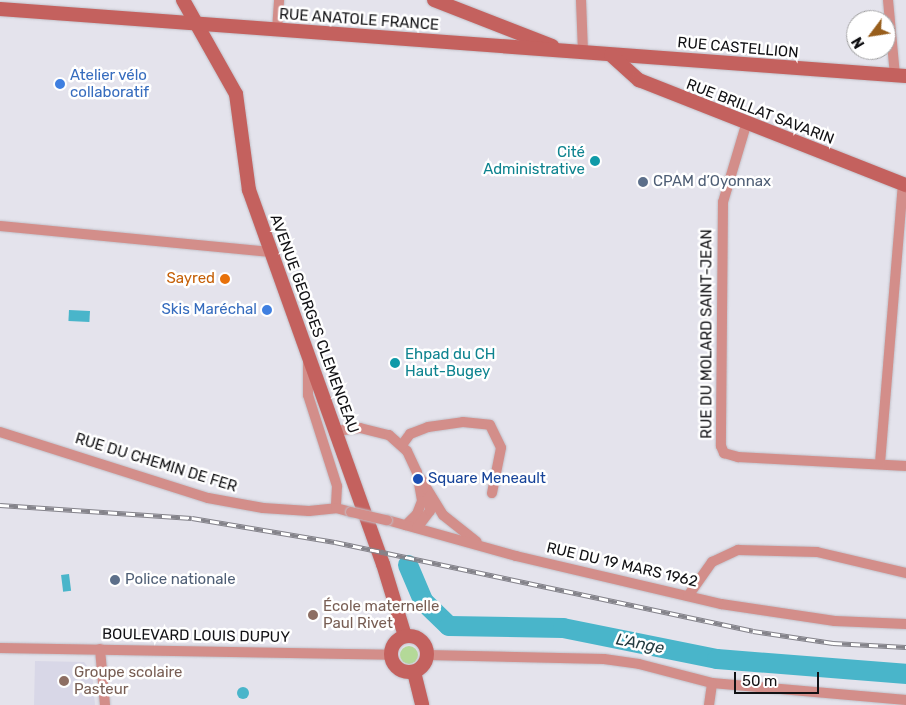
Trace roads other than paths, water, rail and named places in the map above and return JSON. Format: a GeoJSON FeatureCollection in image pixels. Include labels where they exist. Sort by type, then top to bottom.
{"type":"FeatureCollection","features":[{"type":"Feature","properties":{"kind":"main road","name":"AVENUE GEORGES CLEMENCEAU"},"geometry":{"type":"LineString","coordinates":[[183,0],[236,94],[244,164],[271,252],[384,564],[405,636]]}},
{"type":"Feature","properties":{"kind":"main road"},"geometry":{"type":"LineString","coordinates":[[434,0],[567,52]]}},
{"type":"Feature","properties":{"kind":"main road","name":"RUE ANATOLE FRANCE"},"geometry":{"type":"LineString","coordinates":[[0,9],[567,52]]}},
{"type":"Feature","properties":{"kind":"main road","name":"RUE CASTELLION"},"geometry":{"type":"LineString","coordinates":[[567,52],[900,76]]}},
{"type":"Feature","properties":{"kind":"main road","name":"RUE BRILLAT SAVARIN"},"geometry":{"type":"LineString","coordinates":[[611,55],[638,80],[746,125],[905,185]]}},
{"type":"Feature","properties":{"kind":"main road"},"geometry":{"type":"LineString","coordinates":[[405,636],[418,638],[428,655],[424,666],[414,672],[398,669],[391,655],[393,645],[405,636]]}},
{"type":"Feature","properties":{"kind":"main road"},"geometry":{"type":"LineString","coordinates":[[414,672],[422,705]]}},
{"type":"Feature","properties":{"kind":"street"},"geometry":{"type":"LineString","coordinates":[[277,30],[279,0]]}},
{"type":"Feature","properties":{"kind":"street"},"geometry":{"type":"LineString","coordinates":[[581,0],[583,53]]}},
{"type":"Feature","properties":{"kind":"street"},"geometry":{"type":"LineString","coordinates":[[888,0],[900,76]]}},
{"type":"Feature","properties":{"kind":"street","name":"RUE DU MOLARD SAINT-JEAN"},"geometry":{"type":"LineString","coordinates":[[746,125],[723,202],[721,446],[724,453],[738,458],[906,466]]}},
{"type":"Feature","properties":{"kind":"street"},"geometry":{"type":"LineString","coordinates":[[880,464],[905,185]]}},
{"type":"Feature","properties":{"kind":"street"},"geometry":{"type":"LineString","coordinates":[[0,226],[271,252]]}},
{"type":"Feature","properties":{"kind":"street"},"geometry":{"type":"LineString","coordinates":[[308,358],[308,395],[337,486],[336,508]]}},
{"type":"Feature","properties":{"kind":"street"},"geometry":{"type":"LineString","coordinates":[[402,444],[410,434],[428,427],[463,422],[490,425],[502,448],[492,493]]}},
{"type":"Feature","properties":{"kind":"street"},"geometry":{"type":"LineString","coordinates":[[335,430],[360,428],[389,435],[402,444],[428,491],[450,522],[482,546]]}},
{"type":"Feature","properties":{"kind":"street","name":"RUE DU CHEMIN DE FER"},"geometry":{"type":"LineString","coordinates":[[0,432],[216,499],[263,508],[309,511],[336,508]]}},
{"type":"Feature","properties":{"kind":"street"},"geometry":{"type":"LineString","coordinates":[[406,525],[420,507],[417,472]]}},
{"type":"Feature","properties":{"kind":"street"},"geometry":{"type":"LineString","coordinates":[[417,528],[430,511],[428,491]]}},
{"type":"Feature","properties":{"kind":"street","name":"RUE DU 19 MARS 1962"},"geometry":{"type":"LineString","coordinates":[[336,508],[688,596],[781,614],[906,624]]}},
{"type":"Feature","properties":{"kind":"street"},"geometry":{"type":"LineString","coordinates":[[688,596],[712,562],[738,550],[816,552],[906,573]]}},
{"type":"Feature","properties":{"kind":"street","name":"BOULEVARD LOUIS DUPUY"},"geometry":{"type":"LineString","coordinates":[[0,648],[391,655]]}},
{"type":"Feature","properties":{"kind":"street"},"geometry":{"type":"LineString","coordinates":[[100,649],[105,705]]}},
{"type":"Feature","properties":{"kind":"street"},"geometry":{"type":"LineString","coordinates":[[428,655],[604,659],[639,664],[712,683],[906,700]]}},
{"type":"Feature","properties":{"kind":"street"},"geometry":{"type":"LineString","coordinates":[[710,705],[712,683]]}},
{"type":"Feature","properties":{"kind":"water"},"geometry":{"type":"Polygon","coordinates":[[[69,310],[90,311],[89,322],[68,321],[69,310]]]}},
{"type":"Feature","properties":{"kind":"water"},"geometry":{"type":"Polygon","coordinates":[[[69,574],[71,591],[63,592],[61,575],[69,574]]]}},
{"type":"Feature","properties":{"kind":"water"},"geometry":{"type":"Polygon","coordinates":[[[241,687],[245,687],[249,693],[245,699],[241,699],[237,695],[237,691],[241,687]]]}},
{"type":"Feature","properties":{"kind":"waterway","name":"L'Ange"},"geometry":{"type":"LineString","coordinates":[[408,565],[423,601],[449,626],[563,628],[717,659],[906,674]]}},
{"type":"Feature","properties":{"kind":"railway"},"geometry":{"type":"LineString","coordinates":[[0,505],[192,518],[335,542],[753,631],[833,643],[906,647]]}},
{"type":"Feature","properties":{"kind":"place","name":"Atelier vélo collaboratif"},"geometry":{"type":"Point","coordinates":[60,84]}},
{"type":"Feature","properties":{"kind":"place","name":"Cité Administrative"},"geometry":{"type":"Point","coordinates":[595,161]}},
{"type":"Feature","properties":{"kind":"place","name":"CPAM d’Oyonnax"},"geometry":{"type":"Point","coordinates":[643,182]}},
{"type":"Feature","properties":{"kind":"place","name":"Sayred"},"geometry":{"type":"Point","coordinates":[225,279]}},
{"type":"Feature","properties":{"kind":"place","name":"Skis Maréchal"},"geometry":{"type":"Point","coordinates":[267,310]}},
{"type":"Feature","properties":{"kind":"place","name":"Ehpad du CH Haut-Bugey"},"geometry":{"type":"Point","coordinates":[395,363]}},
{"type":"Feature","properties":{"kind":"place","name":"Square Meneault"},"geometry":{"type":"Point","coordinates":[418,479]}},
{"type":"Feature","properties":{"kind":"place","name":"Police nationale"},"geometry":{"type":"Point","coordinates":[115,580]}},
{"type":"Feature","properties":{"kind":"place","name":"École maternelle Paul Rivet"},"geometry":{"type":"Point","coordinates":[313,615]}},
{"type":"Feature","properties":{"kind":"place","name":"Groupe scolaire Pasteur"},"geometry":{"type":"Point","coordinates":[64,681]}}]}
